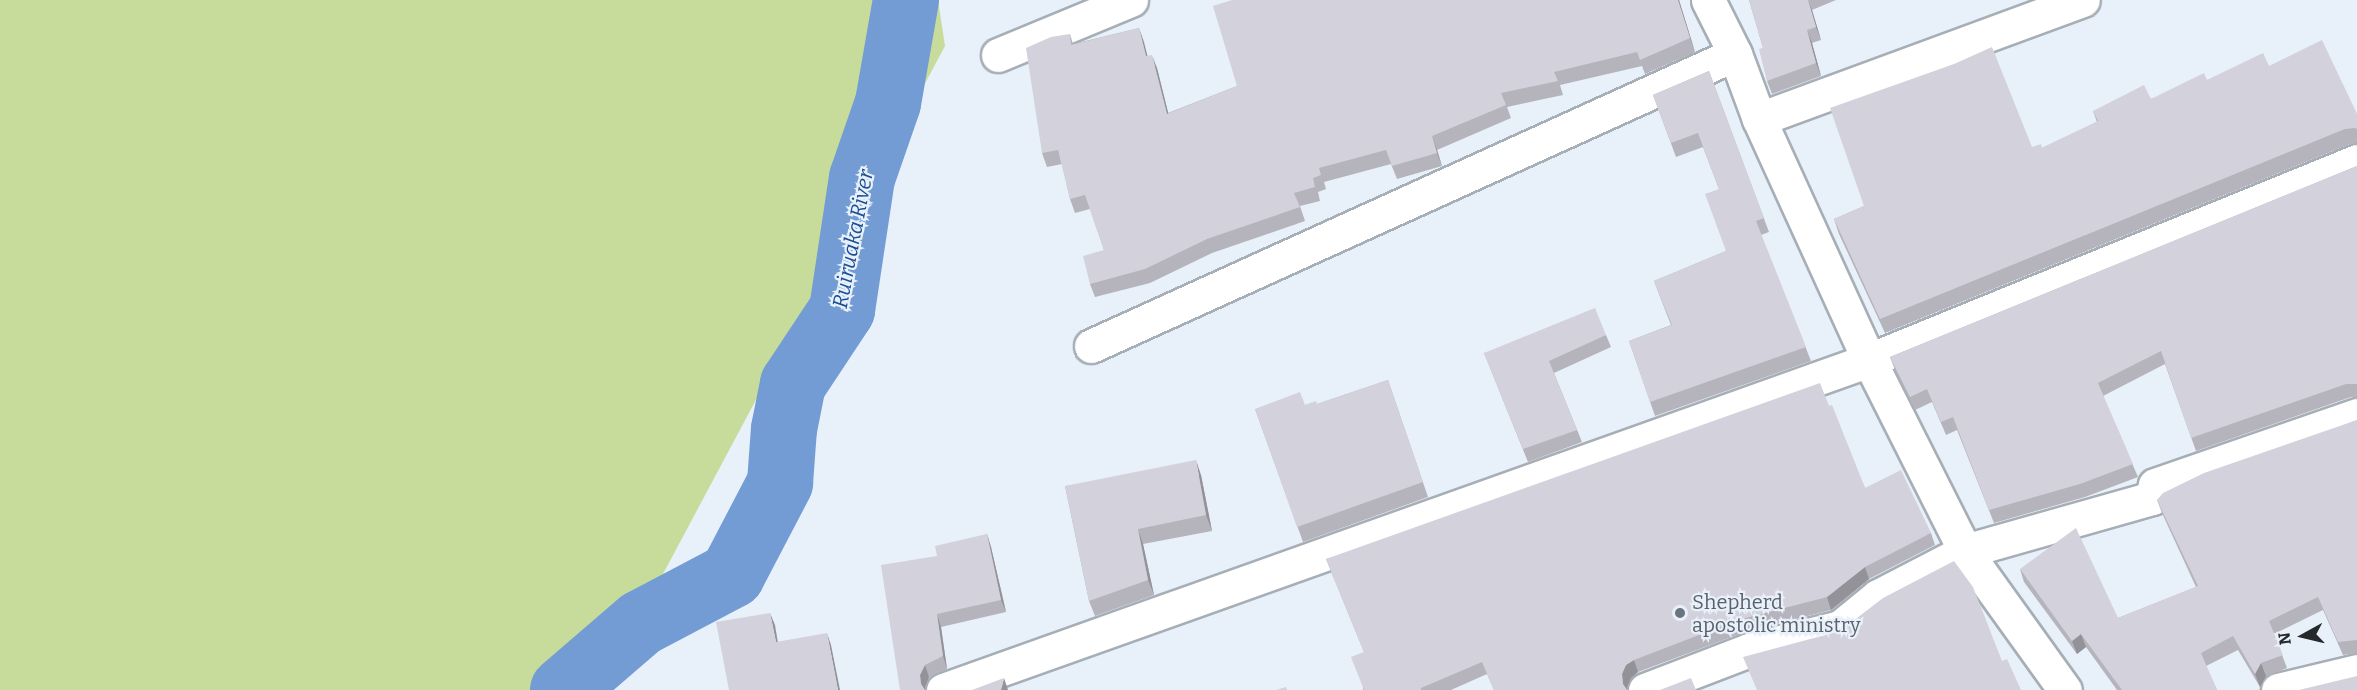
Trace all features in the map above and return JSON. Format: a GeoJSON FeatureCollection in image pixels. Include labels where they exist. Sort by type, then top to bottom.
{"type":"FeatureCollection","features":[{"type":"Feature","properties":{"kind":"street"},"geometry":{"type":"LineString","coordinates":[[998,55],[1131,0]]}},
{"type":"Feature","properties":{"kind":"street"},"geometry":{"type":"LineString","coordinates":[[1708,0],[1735,54],[1759,119],[1869,360],[1965,551],[2065,690]]}},
{"type":"Feature","properties":{"kind":"street"},"geometry":{"type":"LineString","coordinates":[[1759,119],[2083,0]]}},
{"type":"Feature","properties":{"kind":"street"},"geometry":{"type":"LineString","coordinates":[[1090,346],[1735,54]]}},
{"type":"Feature","properties":{"kind":"street"},"geometry":{"type":"LineString","coordinates":[[943,690],[1869,360],[2357,161]]}},
{"type":"Feature","properties":{"kind":"street"},"geometry":{"type":"LineString","coordinates":[[1645,690],[1749,650],[1840,627],[1878,596],[1965,551],[2152,498],[2155,485],[2357,415]]}},
{"type":"Feature","properties":{"kind":"street"},"geometry":{"type":"LineString","coordinates":[[2278,690],[2357,671]]}},
{"type":"Feature","properties":{"kind":"green space"},"geometry":{"type":"Polygon","coordinates":[[[0,0],[938,0],[945,46],[601,690],[0,690],[0,0]]]}},
{"type":"Feature","properties":{"kind":"building"},"geometry":{"type":"Polygon","coordinates":[[[1232,0],[1678,0],[1690,38],[1640,60],[1637,52],[1554,72],[1558,81],[1501,93],[1506,105],[1432,136],[1437,153],[1392,166],[1386,150],[1319,168],[1321,175],[1313,178],[1315,187],[1294,193],[1300,207],[1207,239],[1145,269],[1090,284],[1083,256],[1104,250],[1085,195],[1070,199],[1058,150],[1042,153],[1026,48],[1051,37],[1070,34],[1071,45],[1139,28],[1146,56],[1152,55],[1167,114],[1237,86],[1213,6],[1232,0]]]}},
{"type":"Feature","properties":{"kind":"building"},"geometry":{"type":"Polygon","coordinates":[[[1749,0],[1808,0],[1816,27],[1807,30],[1816,63],[1767,81],[1759,49],[1763,48],[1749,0]]]}},
{"type":"Feature","properties":{"kind":"building"},"geometry":{"type":"Polygon","coordinates":[[[2322,40],[2357,114],[2357,129],[2345,129],[1880,319],[1834,219],[1864,206],[1830,108],[1954,64],[1992,47],[2032,147],[2041,144],[2042,148],[2098,121],[2093,111],[2144,85],[2151,99],[2204,73],[2207,80],[2263,53],[2269,66],[2322,40]]]}},
{"type":"Feature","properties":{"kind":"building"},"geometry":{"type":"Polygon","coordinates":[[[1709,71],[1764,218],[1756,221],[1806,347],[1650,402],[1629,341],[1672,325],[1654,281],[1726,251],[1705,194],[1719,189],[1698,133],[1671,143],[1653,95],[1709,71]]]}},
{"type":"Feature","properties":{"kind":"building"},"geometry":{"type":"Polygon","coordinates":[[[2357,166],[2357,384],[2346,384],[2191,438],[2161,351],[2098,383],[2133,464],[2080,484],[1989,510],[1953,417],[1941,422],[1927,389],[1910,397],[1890,357],[2357,166]]]}},
{"type":"Feature","properties":{"kind":"building"},"geometry":{"type":"Polygon","coordinates":[[[1595,308],[1606,335],[1549,361],[1577,430],[1523,449],[1484,353],[1595,308]]]}},
{"type":"Feature","properties":{"kind":"building"},"geometry":{"type":"Polygon","coordinates":[[[1388,380],[1423,482],[1297,527],[1255,409],[1300,392],[1305,405],[1316,401],[1317,404],[1388,380]]]}},
{"type":"Feature","properties":{"kind":"building"},"geometry":{"type":"Polygon","coordinates":[[[1820,383],[1829,406],[1832,405],[1865,488],[1901,470],[1931,533],[1865,567],[1827,597],[1738,620],[1634,660],[1626,665],[1622,674],[1623,684],[1627,690],[1494,690],[1482,662],[1421,688],[1421,690],[1364,690],[1351,657],[1364,652],[1326,559],[1820,383]]]}},
{"type":"Feature","properties":{"kind":"building"},"geometry":{"type":"Polygon","coordinates":[[[2357,420],[2357,640],[2338,642],[2318,597],[2269,621],[2283,655],[2261,663],[2255,674],[2233,636],[2201,653],[2217,690],[2122,690],[2081,634],[2072,641],[2020,569],[2076,528],[2118,618],[2198,586],[2157,500],[2163,493],[2204,473],[2357,420]]]}},
{"type":"Feature","properties":{"kind":"building"},"geometry":{"type":"Polygon","coordinates":[[[1196,460],[1206,515],[1138,529],[1148,580],[1089,601],[1065,486],[1196,460]]]}},
{"type":"Feature","properties":{"kind":"building"},"geometry":{"type":"Polygon","coordinates":[[[987,534],[1001,600],[937,614],[943,656],[925,665],[920,675],[921,684],[925,690],[900,690],[881,565],[937,556],[935,546],[987,534]]]}},
{"type":"Feature","properties":{"kind":"building"},"geometry":{"type":"Polygon","coordinates":[[[1954,561],[1973,587],[2002,661],[2007,659],[2021,690],[1757,690],[1743,657],[1840,631],[1883,598],[1954,561]]]}},
{"type":"Feature","properties":{"kind":"building"},"geometry":{"type":"Polygon","coordinates":[[[770,613],[776,642],[827,633],[838,690],[729,690],[716,622],[770,613]]]}},
{"type":"Feature","properties":{"kind":"building"},"geometry":{"type":"Polygon","coordinates":[[[2357,676],[2357,690],[2299,690],[2357,676]]]}},
{"type":"Feature","properties":{"kind":"building"},"geometry":{"type":"Polygon","coordinates":[[[1004,678],[1001,690],[972,690],[1004,678]]]}},
{"type":"Feature","properties":{"kind":"building"},"geometry":{"type":"Polygon","coordinates":[[[1691,678],[1696,690],[1660,690],[1691,678]]]}},
{"type":"Feature","properties":{"kind":"waterway","name":"Ruiruaka River"},"geometry":{"type":"LineString","coordinates":[[563,690],[641,623],[732,575],[780,483],[784,429],[793,384],[842,310],[862,178],[888,103],[906,0]]}},
{"type":"Feature","properties":{"kind":"place","name":"Shepherd apostolic ministry"},"geometry":{"type":"Point","coordinates":[1680,613]}}]}
